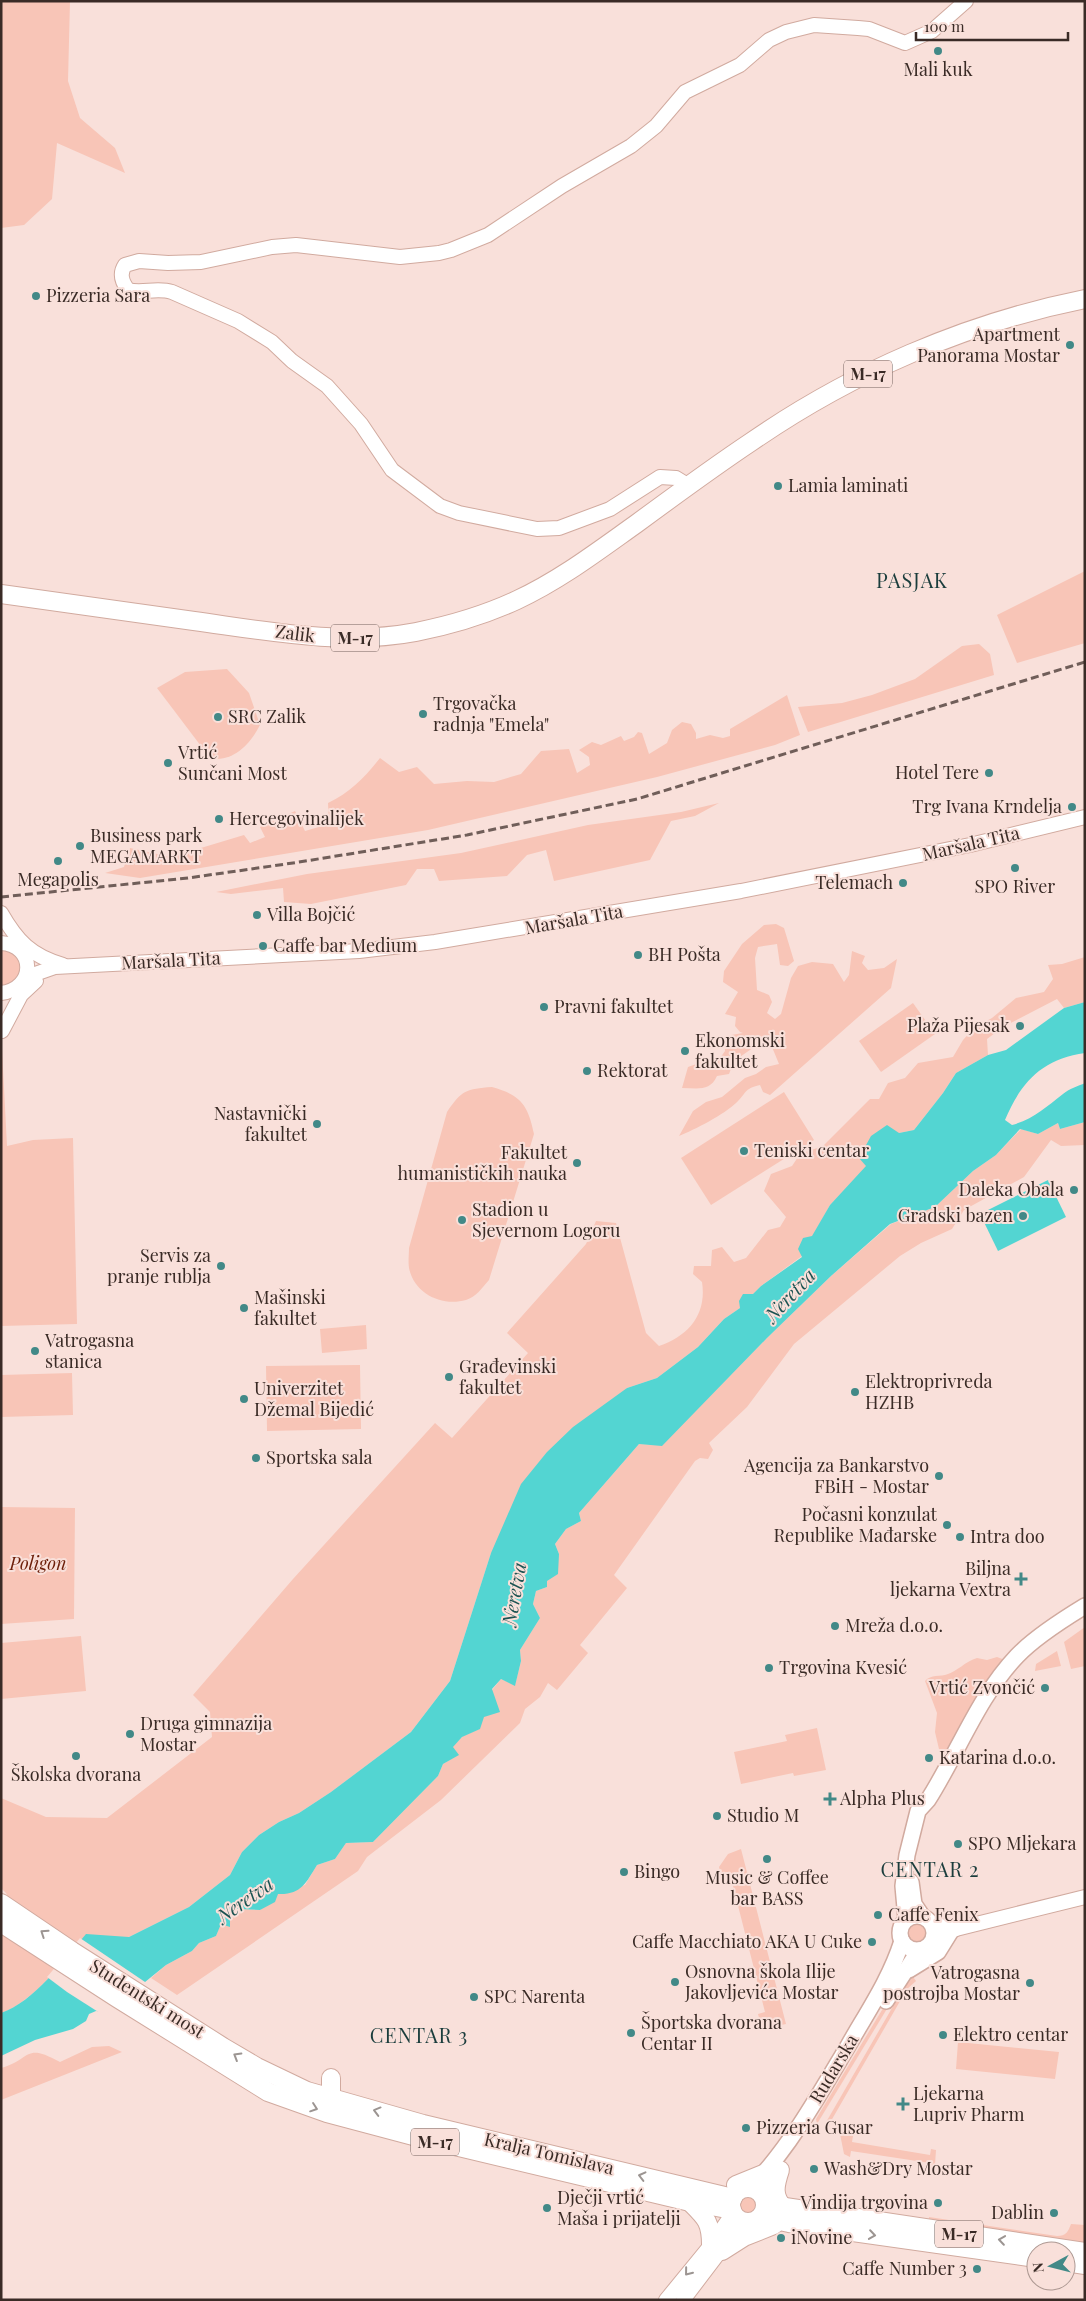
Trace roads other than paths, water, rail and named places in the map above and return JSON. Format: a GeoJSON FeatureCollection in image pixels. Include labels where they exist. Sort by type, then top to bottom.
{"type":"FeatureCollection","features":[{"type":"Feature","properties":{"kind":"main road","name":"M-17"},"geometry":{"type":"LineString","coordinates":[[682,491],[753,440],[813,402],[888,363],[964,332],[1017,315],[1085,299]]}},
{"type":"Feature","properties":{"kind":"main road","name":"Zalik"},"geometry":{"type":"LineString","coordinates":[[1,594],[314,636],[348,638],[412,632],[466,620],[519,600],[572,569],[682,491]]}},
{"type":"Feature","properties":{"kind":"main road"},"geometry":{"type":"LineString","coordinates":[[921,1916],[906,1919],[900,1932],[902,1941],[907,1947],[919,1950],[929,1945],[907,1855],[918,1811],[928,1800],[974,1716],[1009,1665],[1035,1641],[1085,1606]]}},
{"type":"Feature","properties":{"kind":"main road","name":"M-17"},"geometry":{"type":"LineString","coordinates":[[1,1903],[9,1922]]}},
{"type":"Feature","properties":{"kind":"main road"},"geometry":{"type":"LineString","coordinates":[[884,1986],[890,1948],[891,1926],[897,1909],[921,1916],[952,1929],[938,1952],[902,1975]]}},
{"type":"Feature","properties":{"kind":"main road","name":"Studentski most"},"geometry":{"type":"LineString","coordinates":[[9,1922],[223,2047],[280,2078]]}},
{"type":"Feature","properties":{"kind":"main road","name":"Studentski most"},"geometry":{"type":"LineString","coordinates":[[9,1922],[116,1998],[268,2092]]}},
{"type":"Feature","properties":{"kind":"main road","name":"Rudarska"},"geometry":{"type":"LineString","coordinates":[[771,2172],[772,2164],[804,2119],[884,1986],[902,1941]]}},
{"type":"Feature","properties":{"kind":"main road","name":"Rudarska"},"geometry":{"type":"LineString","coordinates":[[747,2206],[771,2172],[810,2125],[919,1950]]}},
{"type":"Feature","properties":{"kind":"main road","name":"Kralja Tomislava"},"geometry":{"type":"LineString","coordinates":[[280,2078],[307,2091],[331,2099],[423,2124],[706,2192],[747,2206],[787,2215],[1026,2256]]}},
{"type":"Feature","properties":{"kind":"main road"},"geometry":{"type":"LineString","coordinates":[[331,2078],[331,2099]]}},
{"type":"Feature","properties":{"kind":"main road","name":"Kralja Tomislava"},"geometry":{"type":"LineString","coordinates":[[268,2092],[327,2113],[421,2138],[690,2202],[747,2206]]}},
{"type":"Feature","properties":{"kind":"main road"},"geometry":{"type":"LineString","coordinates":[[690,2202],[705,2216],[716,2248],[763,2228],[787,2215],[776,2197],[771,2172],[747,2181],[706,2192]]}},
{"type":"Feature","properties":{"kind":"main road","name":"Kralja Tomislava"},"geometry":{"type":"LineString","coordinates":[[787,2215],[1085,2252]]}},
{"type":"Feature","properties":{"kind":"street"},"geometry":{"type":"LineString","coordinates":[[682,491],[661,482],[649,482],[610,508],[559,528],[537,529],[459,513],[440,506],[392,470],[361,424],[327,386],[292,360],[272,342],[238,321],[172,292],[158,289],[134,292],[128,290],[122,279],[122,269],[125,265],[139,261],[168,263],[201,262],[272,247],[296,245],[400,257],[452,250],[488,235],[562,186],[631,146],[656,126],[685,92],[740,65],[769,40],[786,32],[814,25],[876,31],[904,43],[932,31],[966,1]]}},
{"type":"Feature","properties":{"kind":"street","name":"Maršala Tita"},"geometry":{"type":"LineString","coordinates":[[6,944],[42,964],[55,967],[71,967],[359,951],[436,942],[741,891],[970,845],[1085,817]]}},
{"type":"Feature","properties":{"kind":"street"},"geometry":{"type":"LineString","coordinates":[[1,913],[18,939],[33,953],[49,961],[71,967]]}},
{"type":"Feature","properties":{"kind":"street"},"geometry":{"type":"LineString","coordinates":[[1,929],[6,944]]}},
{"type":"Feature","properties":{"kind":"street"},"geometry":{"type":"LineString","coordinates":[[22,953],[27,968],[22,983]]}},
{"type":"Feature","properties":{"kind":"street","name":"Maršala Tita"},"geometry":{"type":"LineString","coordinates":[[1,993],[16,989],[35,974],[55,967]]}},
{"type":"Feature","properties":{"kind":"street"},"geometry":{"type":"LineString","coordinates":[[1,1030],[21,995],[30,985],[48,974],[71,967]]}},
{"type":"Feature","properties":{"kind":"street"},"geometry":{"type":"LineString","coordinates":[[921,1916],[952,1929],[1001,1920],[1085,1897]]}},
{"type":"Feature","properties":{"kind":"street","name":"Rudarska"},"geometry":{"type":"LineString","coordinates":[[683,2300],[716,2248],[747,2206]]}},
{"type":"Feature","properties":{"kind":"street","name":"Rudarska"},"geometry":{"type":"LineString","coordinates":[[666,2300],[716,2248]]}},
{"type":"Feature","properties":{"kind":"water","name":"Neretva"},"geometry":{"type":"Polygon","coordinates":[[[1085,1002],[1085,1053],[1057,1061],[1035,1075],[1018,1094],[1005,1120],[1012,1125],[1027,1119],[1065,1092],[1085,1083],[1085,1122],[1060,1129],[1058,1123],[1038,1134],[1020,1129],[996,1155],[973,1171],[935,1207],[890,1224],[831,1276],[767,1338],[662,1446],[639,1444],[579,1513],[581,1521],[566,1529],[555,1544],[559,1554],[558,1574],[547,1581],[547,1587],[536,1591],[533,1604],[540,1618],[520,1650],[521,1661],[515,1686],[501,1679],[492,1689],[500,1712],[484,1717],[480,1729],[462,1737],[453,1747],[459,1755],[443,1764],[438,1776],[373,1842],[346,1843],[335,1859],[317,1865],[306,1882],[298,1890],[286,1894],[278,1894],[275,1902],[260,1910],[239,1909],[230,1919],[230,1927],[221,1924],[216,1936],[199,1943],[192,1951],[166,1965],[113,2008],[89,2014],[86,2021],[73,2029],[35,2040],[1,2056],[1,2013],[13,2008],[37,1990],[86,1934],[129,1937],[189,1907],[230,1875],[242,1852],[259,1835],[279,1822],[299,1813],[331,1792],[411,1732],[450,1681],[491,1553],[521,1484],[547,1452],[573,1427],[627,1388],[657,1378],[698,1347],[724,1319],[740,1308],[739,1301],[743,1294],[753,1294],[761,1286],[802,1257],[798,1249],[803,1238],[812,1236],[830,1205],[866,1166],[859,1158],[871,1136],[887,1125],[899,1133],[914,1130],[956,1073],[988,1055],[1006,1050],[1064,1008],[1085,1002]]]}},
{"type":"Feature","properties":{"kind":"water","name":"Gradski bazen"},"geometry":{"type":"Polygon","coordinates":[[[1048,1180],[1066,1217],[998,1251],[980,1214],[1048,1180]]]}},
{"type":"Feature","properties":{"kind":"railway"},"geometry":{"type":"LineString","coordinates":[[1,897],[188,878],[293,863],[467,835],[637,799],[1085,662]]}},
{"type":"Feature","properties":{"kind":"place","name":"Mali kuk"},"geometry":{"type":"Point","coordinates":[938,51]}},
{"type":"Feature","properties":{"kind":"place","name":"Pizzeria Sara"},"geometry":{"type":"Point","coordinates":[36,296]}},
{"type":"Feature","properties":{"kind":"place","name":"Apartment Panorama Mostar"},"geometry":{"type":"Point","coordinates":[1070,345]}},
{"type":"Feature","properties":{"kind":"place","name":"Lamia laminati"},"geometry":{"type":"Point","coordinates":[778,486]}},
{"type":"Feature","properties":{"kind":"place","name":"Trgovačka radnja \"Emela\""},"geometry":{"type":"Point","coordinates":[423,714]}},
{"type":"Feature","properties":{"kind":"place","name":"SRC Zalik"},"geometry":{"type":"Point","coordinates":[218,717]}},
{"type":"Feature","properties":{"kind":"place","name":"Vrtić Sunčani Most"},"geometry":{"type":"Point","coordinates":[168,763]}},
{"type":"Feature","properties":{"kind":"place","name":"Hotel Tere"},"geometry":{"type":"Point","coordinates":[989,773]}},
{"type":"Feature","properties":{"kind":"place","name":"Trg Ivana Krndelja"},"geometry":{"type":"Point","coordinates":[1072,807]}},
{"type":"Feature","properties":{"kind":"place","name":"Hercegovinalijek"},"geometry":{"type":"Point","coordinates":[219,819]}},
{"type":"Feature","properties":{"kind":"place","name":"Business park MEGAMARKT"},"geometry":{"type":"Point","coordinates":[80,846]}},
{"type":"Feature","properties":{"kind":"place","name":"Megapolis"},"geometry":{"type":"Point","coordinates":[58,861]}},
{"type":"Feature","properties":{"kind":"place","name":"SPO River"},"geometry":{"type":"Point","coordinates":[1015,868]}},
{"type":"Feature","properties":{"kind":"place","name":"Telemach"},"geometry":{"type":"Point","coordinates":[903,883]}},
{"type":"Feature","properties":{"kind":"place","name":"Villa Bojčić"},"geometry":{"type":"Point","coordinates":[257,915]}},
{"type":"Feature","properties":{"kind":"place","name":"Caffe bar Medium"},"geometry":{"type":"Point","coordinates":[263,946]}},
{"type":"Feature","properties":{"kind":"place","name":"BH Pošta"},"geometry":{"type":"Point","coordinates":[638,955]}},
{"type":"Feature","properties":{"kind":"place","name":"Pravni fakultet"},"geometry":{"type":"Point","coordinates":[544,1007]}},
{"type":"Feature","properties":{"kind":"place","name":"Plaža Pijesak"},"geometry":{"type":"Point","coordinates":[1020,1026]}},
{"type":"Feature","properties":{"kind":"place","name":"Ekonomski fakultet"},"geometry":{"type":"Point","coordinates":[685,1051]}},
{"type":"Feature","properties":{"kind":"place","name":"Rektorat"},"geometry":{"type":"Point","coordinates":[587,1071]}},
{"type":"Feature","properties":{"kind":"place","name":"Nastavnički fakultet"},"geometry":{"type":"Point","coordinates":[317,1124]}},
{"type":"Feature","properties":{"kind":"place","name":"Teniski centar"},"geometry":{"type":"Point","coordinates":[744,1151]}},
{"type":"Feature","properties":{"kind":"place","name":"Fakultet humanističkih nauka"},"geometry":{"type":"Point","coordinates":[577,1163]}},
{"type":"Feature","properties":{"kind":"place","name":"Daleka Obala"},"geometry":{"type":"Point","coordinates":[1074,1190]}},
{"type":"Feature","properties":{"kind":"place","name":"Gradski bazen"},"geometry":{"type":"Point","coordinates":[1023,1216]}},
{"type":"Feature","properties":{"kind":"place","name":"Stadion u Sjevernom Logoru"},"geometry":{"type":"Point","coordinates":[462,1220]}},
{"type":"Feature","properties":{"kind":"place","name":"Servis za pranje rublja"},"geometry":{"type":"Point","coordinates":[221,1266]}},
{"type":"Feature","properties":{"kind":"place","name":"Mašinski fakultet"},"geometry":{"type":"Point","coordinates":[244,1308]}},
{"type":"Feature","properties":{"kind":"place","name":"Vatrogasna stanica"},"geometry":{"type":"Point","coordinates":[35,1351]}},
{"type":"Feature","properties":{"kind":"place","name":"Građevinski fakultet"},"geometry":{"type":"Point","coordinates":[449,1377]}},
{"type":"Feature","properties":{"kind":"place","name":"Elektroprivreda HZHB"},"geometry":{"type":"Point","coordinates":[855,1392]}},
{"type":"Feature","properties":{"kind":"place","name":"Univerzitet Džemal Bijedić"},"geometry":{"type":"Point","coordinates":[244,1399]}},
{"type":"Feature","properties":{"kind":"place","name":"Sportska sala"},"geometry":{"type":"Point","coordinates":[256,1458]}},
{"type":"Feature","properties":{"kind":"place","name":"Agencija za Bankarstvo FBiH - Mostar"},"geometry":{"type":"Point","coordinates":[939,1476]}},
{"type":"Feature","properties":{"kind":"place","name":"Počasni konzulat Republike Mađarske"},"geometry":{"type":"Point","coordinates":[947,1525]}},
{"type":"Feature","properties":{"kind":"place","name":"Intra doo"},"geometry":{"type":"Point","coordinates":[960,1537]}},
{"type":"Feature","properties":{"kind":"place","name":"Biljna ljekarna Vextra"},"geometry":{"type":"Point","coordinates":[1021,1579]}},
{"type":"Feature","properties":{"kind":"place","name":"Mreža d.o.o."},"geometry":{"type":"Point","coordinates":[835,1626]}},
{"type":"Feature","properties":{"kind":"place","name":"Trgovina Kvesić"},"geometry":{"type":"Point","coordinates":[769,1668]}},
{"type":"Feature","properties":{"kind":"place","name":"Vrtić Zvončić"},"geometry":{"type":"Point","coordinates":[1045,1688]}},
{"type":"Feature","properties":{"kind":"place","name":"Druga gimnazija Mostar"},"geometry":{"type":"Point","coordinates":[130,1734]}},
{"type":"Feature","properties":{"kind":"place","name":"Školska dvorana"},"geometry":{"type":"Point","coordinates":[76,1756]}},
{"type":"Feature","properties":{"kind":"place","name":"Katarina d.o.o."},"geometry":{"type":"Point","coordinates":[929,1758]}},
{"type":"Feature","properties":{"kind":"place","name":"Alpha Plus"},"geometry":{"type":"Point","coordinates":[830,1799]}},
{"type":"Feature","properties":{"kind":"place","name":"Studio M"},"geometry":{"type":"Point","coordinates":[717,1816]}},
{"type":"Feature","properties":{"kind":"place","name":"SPO Mljekara"},"geometry":{"type":"Point","coordinates":[958,1844]}},
{"type":"Feature","properties":{"kind":"place","name":"Music & Coffee bar BASS"},"geometry":{"type":"Point","coordinates":[767,1859]}},
{"type":"Feature","properties":{"kind":"place","name":"Bingo"},"geometry":{"type":"Point","coordinates":[624,1872]}},
{"type":"Feature","properties":{"kind":"place","name":"Caffe Fenix"},"geometry":{"type":"Point","coordinates":[878,1915]}},
{"type":"Feature","properties":{"kind":"place","name":"Caffe Macchiato AKA U Cuke"},"geometry":{"type":"Point","coordinates":[872,1942]}},
{"type":"Feature","properties":{"kind":"place","name":"Osnovna škola Ilije Jakovljevića Mostar"},"geometry":{"type":"Point","coordinates":[675,1982]}},
{"type":"Feature","properties":{"kind":"place","name":"Vatrogasna postrojba Mostar"},"geometry":{"type":"Point","coordinates":[1030,1983]}},
{"type":"Feature","properties":{"kind":"place","name":"SPC Narenta"},"geometry":{"type":"Point","coordinates":[474,1997]}},
{"type":"Feature","properties":{"kind":"place","name":"Športska dvorana Centar II"},"geometry":{"type":"Point","coordinates":[631,2033]}},
{"type":"Feature","properties":{"kind":"place","name":"Elektro centar"},"geometry":{"type":"Point","coordinates":[943,2035]}},
{"type":"Feature","properties":{"kind":"place","name":"Ljekarna Lupriv Pharm"},"geometry":{"type":"Point","coordinates":[903,2104]}},
{"type":"Feature","properties":{"kind":"place","name":"Pizzeria Gusar"},"geometry":{"type":"Point","coordinates":[746,2128]}},
{"type":"Feature","properties":{"kind":"place","name":"Wash&Dry Mostar"},"geometry":{"type":"Point","coordinates":[814,2169]}},
{"type":"Feature","properties":{"kind":"place","name":"Vindija trgovina"},"geometry":{"type":"Point","coordinates":[938,2203]}},
{"type":"Feature","properties":{"kind":"place","name":"Dječji vrtić Maša i prijatelji"},"geometry":{"type":"Point","coordinates":[547,2208]}},
{"type":"Feature","properties":{"kind":"place","name":"Dablin"},"geometry":{"type":"Point","coordinates":[1054,2213]}},
{"type":"Feature","properties":{"kind":"place","name":"iNovine"},"geometry":{"type":"Point","coordinates":[781,2238]}},
{"type":"Feature","properties":{"kind":"place","name":"Caffe Number 3"},"geometry":{"type":"Point","coordinates":[977,2269]}},
{"type":"Feature","properties":{"kind":"district","name":"PASJAK"},"geometry":{"type":"Point","coordinates":[912,581]}},
{"type":"Feature","properties":{"kind":"district","name":"CENTAR 2"},"geometry":{"type":"Point","coordinates":[930,1870]}},
{"type":"Feature","properties":{"kind":"district","name":"CENTAR 3"},"geometry":{"type":"Point","coordinates":[419,2036]}},
{"type":"Feature","properties":{"kind":"park label","name":"Poligon"},"geometry":{"type":"Point","coordinates":[38,1564]}}]}
